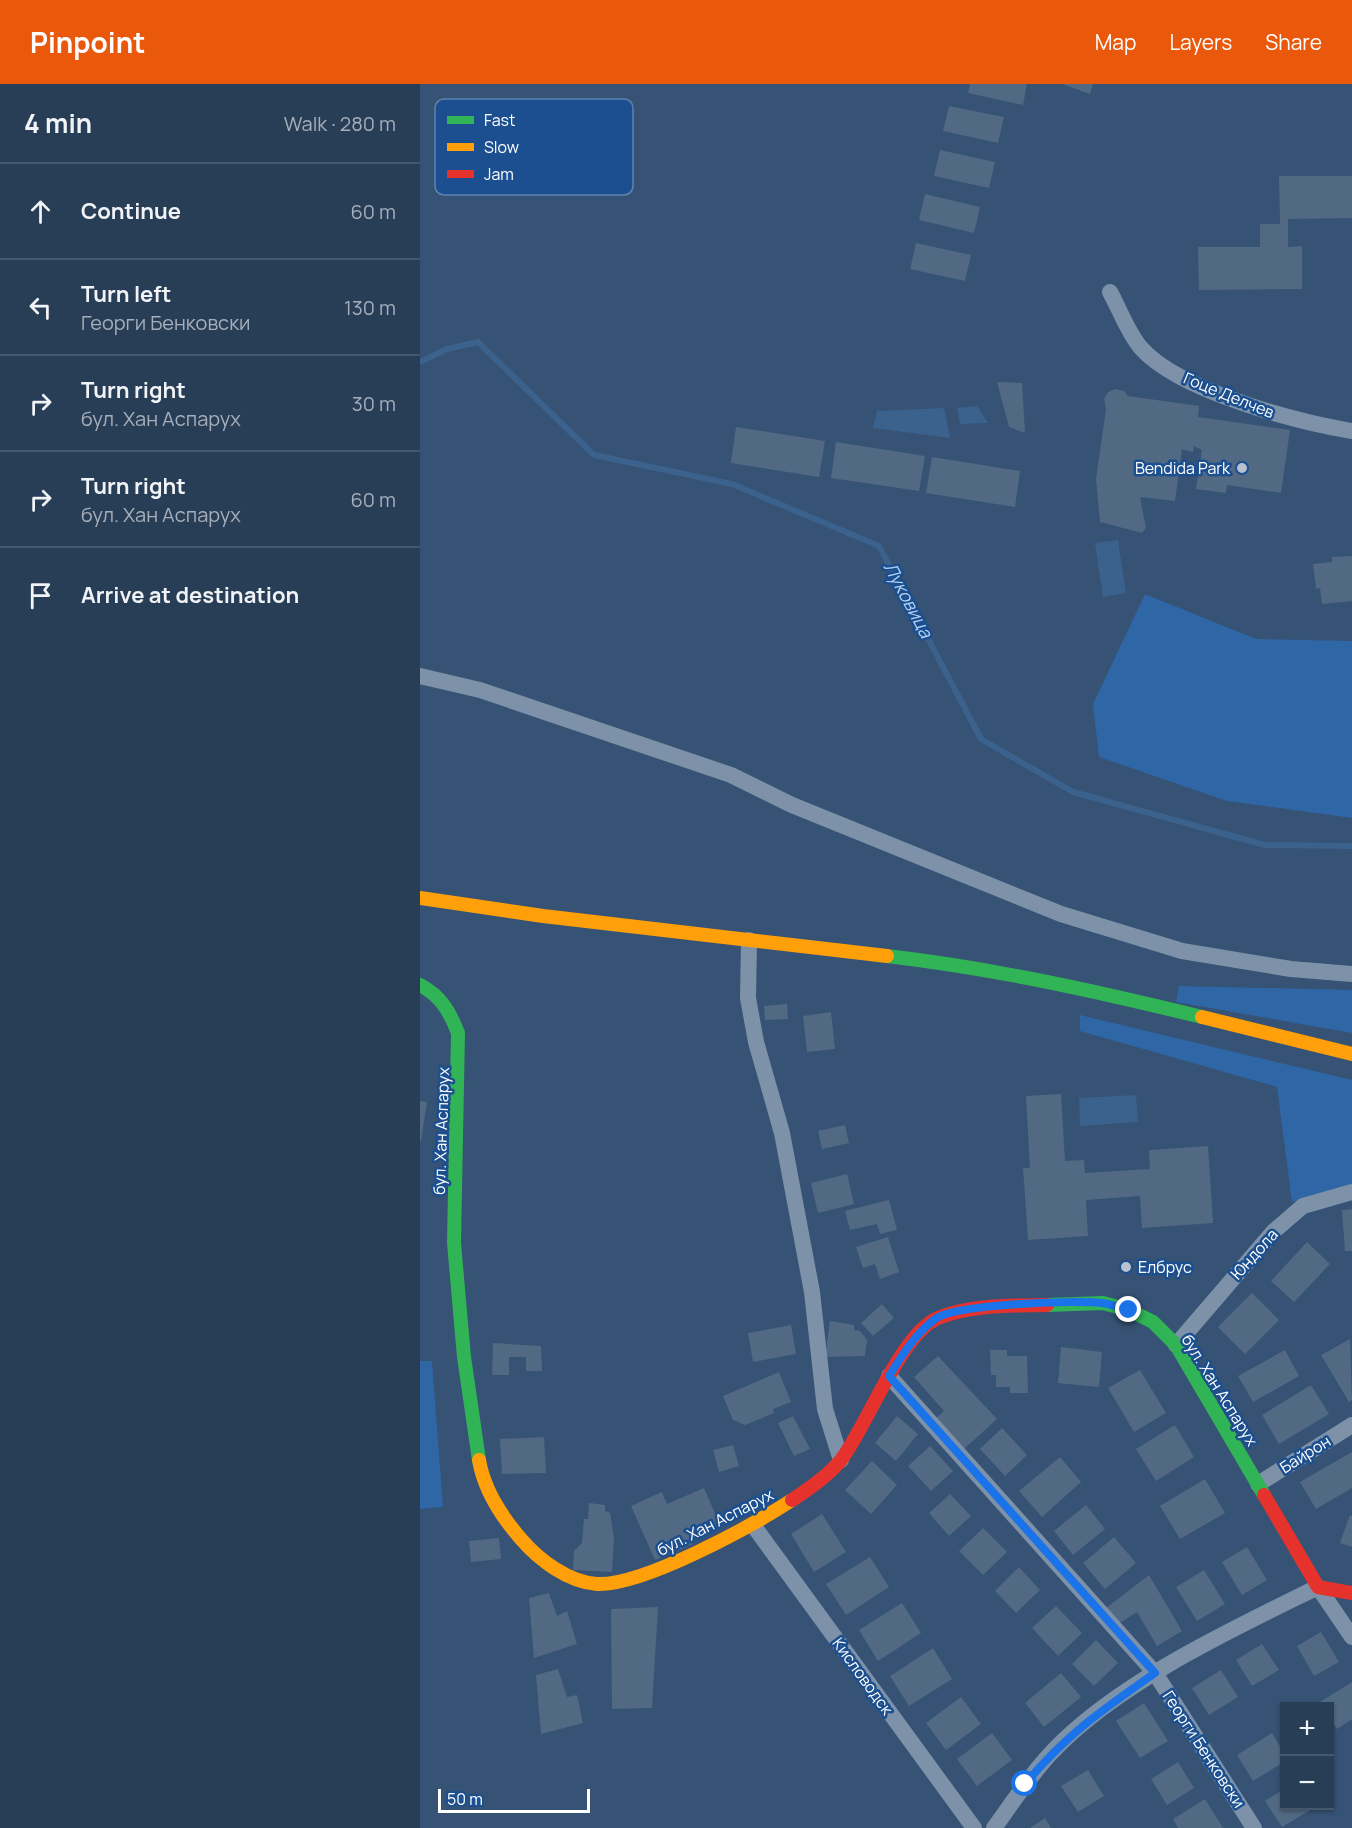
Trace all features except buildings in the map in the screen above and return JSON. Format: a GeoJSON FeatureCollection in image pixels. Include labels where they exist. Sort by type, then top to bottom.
{"type":"FeatureCollection","features":[{"type":"Feature","properties":{"kind":"street","name":"Гоце Делчев"},"geometry":{"type":"LineString","coordinates":[[1110,292],[1142,348],[1173,372],[1212,392],[1306,424],[1352,431]]}},
{"type":"Feature","properties":{"kind":"street"},"geometry":{"type":"LineString","coordinates":[[420,676],[480,690],[731,775],[803,809],[1061,914],[1182,951],[1291,969],[1352,974]]}},
{"type":"Feature","properties":{"kind":"street"},"geometry":{"type":"LineString","coordinates":[[420,898],[976,967],[1071,985],[1352,1053]]}},
{"type":"Feature","properties":{"kind":"street"},"geometry":{"type":"LineString","coordinates":[[749,940],[748,998],[756,1042],[782,1133],[803,1238],[825,1409],[841,1460]]}},
{"type":"Feature","properties":{"kind":"street","name":"бул. Хан Аспарух"},"geometry":{"type":"LineString","coordinates":[[420,984],[434,992],[450,1011],[458,1033],[454,1244],[464,1356],[482,1478],[504,1520],[531,1551],[566,1576],[596,1584],[627,1582],[753,1525],[815,1485],[841,1460],[913,1339],[937,1318],[969,1310],[1103,1303],[1129,1310],[1153,1322],[1176,1345],[1318,1587]]}},
{"type":"Feature","properties":{"kind":"street","name":"Юндола"},"geometry":{"type":"LineString","coordinates":[[1176,1345],[1274,1231],[1304,1206],[1352,1192]]}},
{"type":"Feature","properties":{"kind":"street","name":"Георги Бенковски"},"geometry":{"type":"LineString","coordinates":[[889,1376],[1155,1673],[1254,1828]]}},
{"type":"Feature","properties":{"kind":"street","name":"Байрон"},"geometry":{"type":"LineString","coordinates":[[1258,1484],[1352,1425]]}},
{"type":"Feature","properties":{"kind":"street","name":"Кисловодск"},"geometry":{"type":"LineString","coordinates":[[753,1525],[974,1828]]}},
{"type":"Feature","properties":{"kind":"street"},"geometry":{"type":"LineString","coordinates":[[1318,1587],[1352,1637]]}},
{"type":"Feature","properties":{"kind":"street"},"geometry":{"type":"LineString","coordinates":[[994,1828],[1052,1752],[1084,1722],[1155,1673],[1233,1629],[1318,1587],[1352,1593]]}},
{"type":"Feature","properties":{"kind":"shaded area"},"geometry":{"type":"Polygon","coordinates":[[[977,406],[988,423],[960,424],[957,408],[977,406]]]}},
{"type":"Feature","properties":{"kind":"shaded area"},"geometry":{"type":"Polygon","coordinates":[[[944,408],[950,438],[873,428],[877,411],[944,408]]]}},
{"type":"Feature","properties":{"kind":"shaded area"},"geometry":{"type":"Polygon","coordinates":[[[1118,540],[1126,593],[1103,597],[1095,543],[1118,540]]]}},
{"type":"Feature","properties":{"kind":"shaded area"},"geometry":{"type":"Polygon","coordinates":[[[1145,594],[1256,639],[1352,641],[1352,818],[1227,801],[1099,757],[1093,704],[1145,594]]]}},
{"type":"Feature","properties":{"kind":"shaded area"},"geometry":{"type":"Polygon","coordinates":[[[1179,986],[1352,990],[1352,1033],[1176,1002],[1179,986]]]}},
{"type":"Feature","properties":{"kind":"shaded area"},"geometry":{"type":"Polygon","coordinates":[[[1080,1015],[1352,1080],[1352,1188],[1292,1202],[1277,1087],[1080,1031],[1080,1015]]]}},
{"type":"Feature","properties":{"kind":"shaded area"},"geometry":{"type":"Polygon","coordinates":[[[1136,1095],[1138,1122],[1080,1126],[1079,1098],[1136,1095]]]}},
{"type":"Feature","properties":{"kind":"shaded area"},"geometry":{"type":"Polygon","coordinates":[[[420,1361],[432,1361],[443,1507],[420,1509],[420,1361]]]}},
{"type":"Feature","properties":{"kind":"waterway","name":"Луковица"},"geometry":{"type":"LineString","coordinates":[[420,362],[447,349],[478,342],[594,455],[732,484],[879,546],[981,739],[1073,792],[1265,845],[1352,846]]}},
{"type":"Feature","properties":{"kind":"traffic: fast"},"geometry":{"type":"LineString","coordinates":[[887,956],[968,967],[1046,982],[1202,1017]]}},
{"type":"Feature","properties":{"kind":"traffic: fast"},"geometry":{"type":"LineString","coordinates":[[420,985],[434,994],[444,1005],[458,1033],[454,1243],[464,1357],[479,1460]]}},
{"type":"Feature","properties":{"kind":"traffic: fast"},"geometry":{"type":"LineString","coordinates":[[1047,1305],[1103,1303],[1129,1310],[1153,1322],[1176,1345],[1264,1495]]}},
{"type":"Feature","properties":{"kind":"traffic: slow"},"geometry":{"type":"LineString","coordinates":[[420,898],[543,916],[887,956]]}},
{"type":"Feature","properties":{"kind":"traffic: slow"},"geometry":{"type":"LineString","coordinates":[[1202,1017],[1352,1054]]}},
{"type":"Feature","properties":{"kind":"traffic: slow"},"geometry":{"type":"LineString","coordinates":[[479,1460],[481,1471],[494,1502],[528,1547],[555,1569],[575,1579],[597,1584],[617,1582],[668,1565],[725,1539],[792,1500]]}},
{"type":"Feature","properties":{"kind":"traffic: jam"},"geometry":{"type":"LineString","coordinates":[[792,1500],[812,1487],[841,1460],[898,1361],[924,1327],[938,1318],[964,1310],[1047,1305]]}},
{"type":"Feature","properties":{"kind":"traffic: jam"},"geometry":{"type":"LineString","coordinates":[[1264,1495],[1318,1587],[1352,1593]]}},
{"type":"Feature","properties":{"kind":"place","name":"Bendida Park"},"geometry":{"type":"Point","coordinates":[1242,468]}},
{"type":"Feature","properties":{"kind":"place","name":"Елбрус"},"geometry":{"type":"Point","coordinates":[1126,1267]}},
{"type":"Feature","properties":{"kind":"route"},"geometry":{"type":"LineString","coordinates":[[1025,1784],[1052,1752],[1084,1722],[1155,1673],[889,1376],[913,1339],[937,1318],[969,1310],[1070,1303],[1103,1303],[1129,1310]]}}]}
